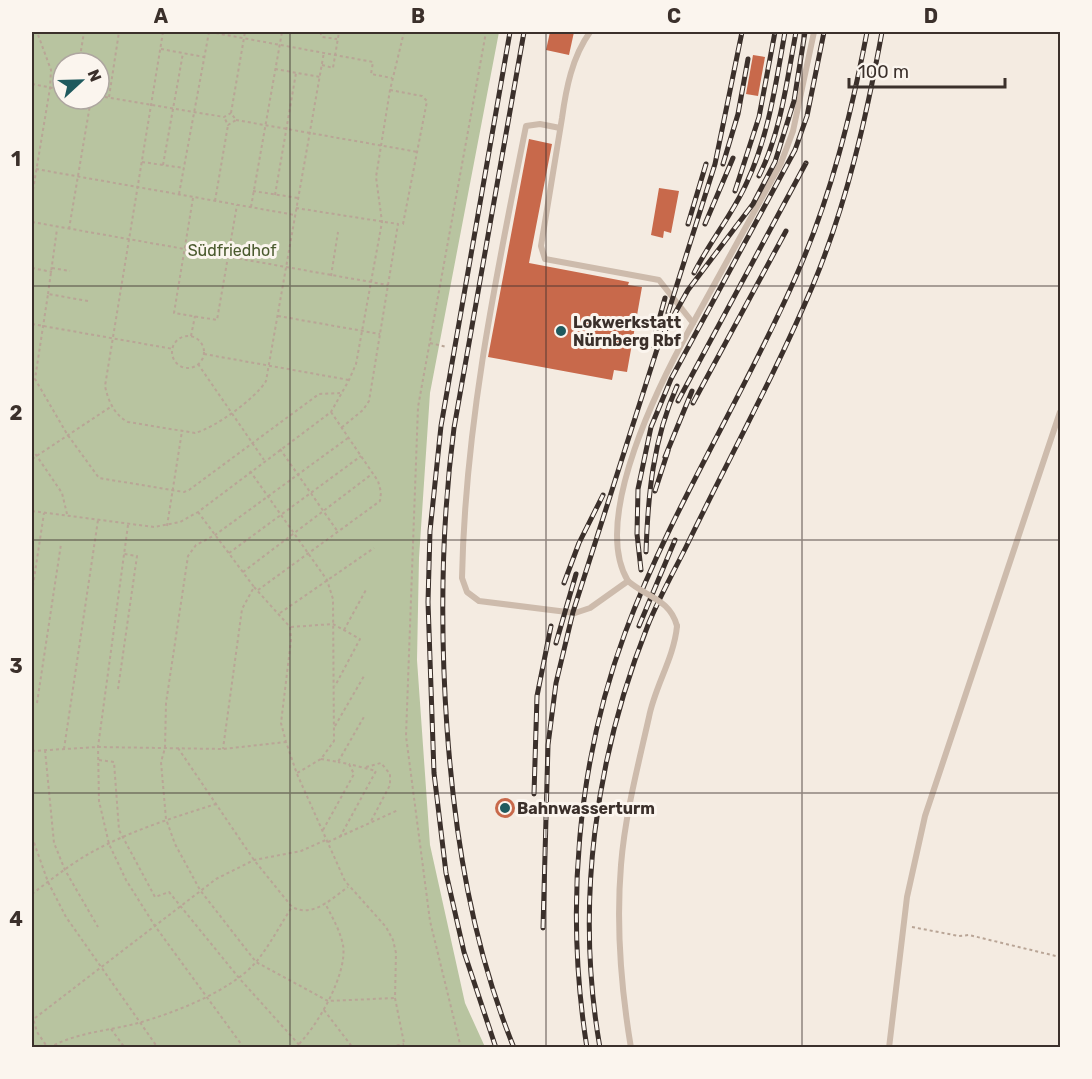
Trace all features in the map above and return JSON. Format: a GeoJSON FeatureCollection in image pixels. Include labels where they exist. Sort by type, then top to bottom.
{"type":"FeatureCollection","features":[{"type":"Feature","properties":{"kind":"lane"},"geometry":{"type":"LineString","coordinates":[[590,32],[568,81],[541,246],[545,259],[659,280],[693,323]]}},
{"type":"Feature","properties":{"kind":"lane"},"geometry":{"type":"LineString","coordinates":[[631,1047],[624,1008],[620,943],[621,865],[630,802],[652,702],[670,655],[677,626],[674,613],[668,606],[636,589],[628,580],[620,562],[618,503],[647,414],[693,323],[781,163],[793,131],[814,32]]}},
{"type":"Feature","properties":{"kind":"lane"},"geometry":{"type":"LineString","coordinates":[[560,128],[540,124],[526,126],[498,256],[474,410],[462,578],[467,592],[479,601],[575,613],[590,608],[628,580]]}},
{"type":"Feature","properties":{"kind":"lane"},"geometry":{"type":"LineString","coordinates":[[889,1047],[906,897],[925,816],[1060,412]]}},
{"type":"Feature","properties":{"kind":"path"},"geometry":{"type":"LineString","coordinates":[[32,196],[51,70],[37,32]]}},
{"type":"Feature","properties":{"kind":"path"},"geometry":{"type":"LineString","coordinates":[[81,51],[84,32]]}},
{"type":"Feature","properties":{"kind":"path"},"geometry":{"type":"LineString","coordinates":[[111,85],[119,32]]}},
{"type":"Feature","properties":{"kind":"path"},"geometry":{"type":"LineString","coordinates":[[163,32],[105,386],[112,406],[120,418],[128,422],[182,431],[202,431],[261,390],[270,364],[324,52]]}},
{"type":"Feature","properties":{"kind":"path"},"geometry":{"type":"LineString","coordinates":[[179,195],[209,32],[373,62],[371,74],[392,78]]}},
{"type":"Feature","properties":{"kind":"path"},"geometry":{"type":"LineString","coordinates":[[236,120],[231,113],[245,32]]}},
{"type":"Feature","properties":{"kind":"path"},"geometry":{"type":"LineString","coordinates":[[251,207],[282,32]]}},
{"type":"Feature","properties":{"kind":"path"},"geometry":{"type":"LineString","coordinates":[[320,32],[322,37],[338,39]]}},
{"type":"Feature","properties":{"kind":"path"},"geometry":{"type":"LineString","coordinates":[[322,65],[333,68],[339,32]]}},
{"type":"Feature","properties":{"kind":"path"},"geometry":{"type":"LineString","coordinates":[[32,511],[129,524],[167,526],[198,512],[264,460],[331,412],[356,364],[363,330],[382,222],[376,177],[392,78],[404,32]]}},
{"type":"Feature","properties":{"kind":"path"},"geometry":{"type":"LineString","coordinates":[[461,1047],[430,921],[406,736],[418,407],[486,32]]}},
{"type":"Feature","properties":{"kind":"path"},"geometry":{"type":"LineString","coordinates":[[161,49],[204,57]]}},
{"type":"Feature","properties":{"kind":"path"},"geometry":{"type":"LineString","coordinates":[[163,165],[183,53]]}},
{"type":"Feature","properties":{"kind":"path"},"geometry":{"type":"LineString","coordinates":[[275,69],[320,77]]}},
{"type":"Feature","properties":{"kind":"path"},"geometry":{"type":"LineString","coordinates":[[274,195],[297,73]]}},
{"type":"Feature","properties":{"kind":"path"},"geometry":{"type":"LineString","coordinates":[[32,84],[50,88]]}},
{"type":"Feature","properties":{"kind":"path"},"geometry":{"type":"LineString","coordinates":[[296,208],[403,224],[427,101],[422,96],[390,90]]}},
{"type":"Feature","properties":{"kind":"path"},"geometry":{"type":"LineString","coordinates":[[111,98],[224,117],[231,113]]}},
{"type":"Feature","properties":{"kind":"path"},"geometry":{"type":"LineString","coordinates":[[69,230],[89,111]]}},
{"type":"Feature","properties":{"kind":"path"},"geometry":{"type":"LineString","coordinates":[[215,201],[228,125],[224,117]]}},
{"type":"Feature","properties":{"kind":"path"},"geometry":{"type":"LineString","coordinates":[[228,125],[236,120],[418,152]]}},
{"type":"Feature","properties":{"kind":"path"},"geometry":{"type":"LineString","coordinates":[[142,162],[184,168]]}},
{"type":"Feature","properties":{"kind":"path"},"geometry":{"type":"LineString","coordinates":[[36,170],[295,215]]}},
{"type":"Feature","properties":{"kind":"path"},"geometry":{"type":"LineString","coordinates":[[253,191],[298,198]]}},
{"type":"Feature","properties":{"kind":"path"},"geometry":{"type":"LineString","coordinates":[[193,198],[174,313],[217,320],[237,205]]}},
{"type":"Feature","properties":{"kind":"path"},"geometry":{"type":"LineString","coordinates":[[32,222],[388,285]]}},
{"type":"Feature","properties":{"kind":"path"},"geometry":{"type":"LineString","coordinates":[[342,428],[363,410],[369,401],[398,224]]}},
{"type":"Feature","properties":{"kind":"path"},"geometry":{"type":"LineString","coordinates":[[57,227],[35,379],[67,434],[99,478],[172,490],[189,490],[319,394],[342,393]]}},
{"type":"Feature","properties":{"kind":"path"},"geometry":{"type":"LineString","coordinates":[[331,276],[338,232]]}},
{"type":"Feature","properties":{"kind":"path"},"geometry":{"type":"LineString","coordinates":[[32,268],[70,272]]}},
{"type":"Feature","properties":{"kind":"path"},"geometry":{"type":"LineString","coordinates":[[48,294],[88,301]]}},
{"type":"Feature","properties":{"kind":"path"},"geometry":{"type":"LineString","coordinates":[[191,336],[195,316]]}},
{"type":"Feature","properties":{"kind":"path"},"geometry":{"type":"LineString","coordinates":[[278,316],[380,334]]}},
{"type":"Feature","properties":{"kind":"path"},"geometry":{"type":"LineString","coordinates":[[32,324],[173,349]]}},
{"type":"Feature","properties":{"kind":"path"},"geometry":{"type":"LineString","coordinates":[[191,336],[201,342],[204,354],[198,364],[192,367],[180,365],[173,355],[173,349],[180,339],[191,336]]}},
{"type":"Feature","properties":{"kind":"path"},"geometry":{"type":"LineString","coordinates":[[430,343],[447,347]]}},
{"type":"Feature","properties":{"kind":"path"},"geometry":{"type":"LineString","coordinates":[[204,354],[270,364],[349,380]]}},
{"type":"Feature","properties":{"kind":"path"},"geometry":{"type":"LineString","coordinates":[[198,364],[264,460]]}},
{"type":"Feature","properties":{"kind":"path"},"geometry":{"type":"LineString","coordinates":[[32,459],[112,406]]}},
{"type":"Feature","properties":{"kind":"path"},"geometry":{"type":"LineString","coordinates":[[257,591],[380,501],[381,492],[373,474],[331,412]]}},
{"type":"Feature","properties":{"kind":"path"},"geometry":{"type":"LineString","coordinates":[[167,526],[182,431]]}},
{"type":"Feature","properties":{"kind":"path"},"geometry":{"type":"LineString","coordinates":[[348,438],[215,535],[196,545],[185,563],[166,704],[165,748],[161,762],[166,819],[175,844],[200,890],[256,962],[328,1001],[395,998]]}},
{"type":"Feature","properties":{"kind":"path"},"geometry":{"type":"LineString","coordinates":[[32,449],[62,493],[67,514]]}},
{"type":"Feature","properties":{"kind":"path"},"geometry":{"type":"LineString","coordinates":[[280,449],[338,532]]}},
{"type":"Feature","properties":{"kind":"path"},"geometry":{"type":"LineString","coordinates":[[229,553],[361,456]]}},
{"type":"Feature","properties":{"kind":"path"},"geometry":{"type":"LineString","coordinates":[[250,471],[327,580],[333,599],[334,741],[321,759],[297,774]]}},
{"type":"Feature","properties":{"kind":"path"},"geometry":{"type":"LineString","coordinates":[[243,572],[373,474]]}},
{"type":"Feature","properties":{"kind":"path"},"geometry":{"type":"LineString","coordinates":[[198,512],[257,591],[280,613],[290,627],[291,640],[281,723],[286,742],[297,774],[348,887],[386,927],[393,940],[396,953],[395,998],[405,1046],[385,1047]]}},
{"type":"Feature","properties":{"kind":"path"},"geometry":{"type":"LineString","coordinates":[[32,592],[44,513]]}},
{"type":"Feature","properties":{"kind":"path"},"geometry":{"type":"LineString","coordinates":[[64,749],[98,519]]}},
{"type":"Feature","properties":{"kind":"path"},"geometry":{"type":"LineString","coordinates":[[129,524],[98,747],[99,801],[108,844],[126,880],[155,926],[244,1047]]}},
{"type":"Feature","properties":{"kind":"path"},"geometry":{"type":"LineString","coordinates":[[37,703],[60,544]]}},
{"type":"Feature","properties":{"kind":"path"},"geometry":{"type":"LineString","coordinates":[[280,613],[374,548]]}},
{"type":"Feature","properties":{"kind":"path"},"geometry":{"type":"LineString","coordinates":[[118,689],[137,556],[124,554]]}},
{"type":"Feature","properties":{"kind":"path"},"geometry":{"type":"LineString","coordinates":[[223,749],[242,609],[254,587]]}},
{"type":"Feature","properties":{"kind":"path"},"geometry":{"type":"LineString","coordinates":[[344,630],[367,588]]}},
{"type":"Feature","properties":{"kind":"path"},"geometry":{"type":"LineString","coordinates":[[290,627],[333,624],[360,639],[333,689]]}},
{"type":"Feature","properties":{"kind":"path"},"geometry":{"type":"LineString","coordinates":[[334,729],[364,676]]}},
{"type":"Feature","properties":{"kind":"path"},"geometry":{"type":"LineString","coordinates":[[338,762],[364,715]]}},
{"type":"Feature","properties":{"kind":"path"},"geometry":{"type":"LineString","coordinates":[[32,751],[98,747],[223,749],[286,742]]}},
{"type":"Feature","properties":{"kind":"path"},"geometry":{"type":"LineString","coordinates":[[178,748],[254,860],[292,907],[300,911],[311,911],[348,887]]}},
{"type":"Feature","properties":{"kind":"path"},"geometry":{"type":"LineString","coordinates":[[45,750],[54,843],[65,870],[98,927]]}},
{"type":"Feature","properties":{"kind":"path"},"geometry":{"type":"LineString","coordinates":[[98,759],[114,762],[119,830],[155,897],[170,892],[239,978],[302,1047]]}},
{"type":"Feature","properties":{"kind":"path"},"geometry":{"type":"LineString","coordinates":[[321,759],[376,771],[340,837]]}},
{"type":"Feature","properties":{"kind":"path"},"geometry":{"type":"LineString","coordinates":[[364,768],[381,763],[390,774],[390,785],[370,823]]}},
{"type":"Feature","properties":{"kind":"path"},"geometry":{"type":"LineString","coordinates":[[323,830],[354,774],[350,764]]}},
{"type":"Feature","properties":{"kind":"path"},"geometry":{"type":"LineString","coordinates":[[32,894],[65,870],[108,844],[166,819],[216,804]]}},
{"type":"Feature","properties":{"kind":"path"},"geometry":{"type":"LineString","coordinates":[[34,1018],[200,890],[254,860],[301,852],[398,810]]}},
{"type":"Feature","properties":{"kind":"path"},"geometry":{"type":"LineString","coordinates":[[32,837],[48,882],[66,917],[158,1047]]}},
{"type":"Feature","properties":{"kind":"path"},"geometry":{"type":"LineString","coordinates":[[295,1047],[328,1001],[343,963],[343,946],[338,927],[325,903]]}},
{"type":"Feature","properties":{"kind":"path"},"geometry":{"type":"LineString","coordinates":[[32,1015],[38,1032],[49,1047],[62,1040],[139,1023],[206,997],[239,978],[256,962],[292,907]]}},
{"type":"Feature","properties":{"kind":"path"},"geometry":{"type":"LineString","coordinates":[[903,926],[959,936],[969,935],[1060,957]]}},
{"type":"Feature","properties":{"kind":"path"},"geometry":{"type":"LineString","coordinates":[[323,1009],[353,1047]]}},
{"type":"Feature","properties":{"kind":"path"},"geometry":{"type":"LineString","coordinates":[[111,1029],[124,1047]]}},
{"type":"Feature","properties":{"kind":"green space","name":"Südfriedhof"},"geometry":{"type":"Polygon","coordinates":[[[32,32],[499,32],[430,393],[419,558],[417,660],[430,845],[465,1003],[485,1047],[32,1047],[32,32]]]}},
{"type":"Feature","properties":{"kind":"building"},"geometry":{"type":"Polygon","coordinates":[[[550,32],[574,32],[569,55],[546,50],[550,32]]]}},
{"type":"Feature","properties":{"kind":"building"},"geometry":{"type":"Polygon","coordinates":[[[753,55],[765,57],[758,96],[746,94],[753,55]]]}},
{"type":"Feature","properties":{"kind":"building","name":"Lokwerkstatt Nürnberg Rbf"},"geometry":{"type":"Polygon","coordinates":[[[529,139],[552,144],[529,263],[629,282],[628,285],[642,287],[627,372],[614,370],[612,380],[488,357],[529,139]]]}},
{"type":"Feature","properties":{"kind":"building"},"geometry":{"type":"Polygon","coordinates":[[[659,188],[679,191],[671,233],[664,231],[663,238],[651,235],[659,188]]]}},
{"type":"Feature","properties":{"kind":"building","name":"Bahnwasserturm"},"geometry":{"type":"Polygon","coordinates":[[[501,798],[509,798],[515,804],[515,812],[509,818],[501,818],[495,812],[495,804],[501,798]]]}},
{"type":"Feature","properties":{"kind":"railway"},"geometry":{"type":"LineString","coordinates":[[496,1048],[464,952],[446,873],[434,773],[428,602],[430,531],[441,426],[510,32]]}},
{"type":"Feature","properties":{"kind":"railway"},"geometry":{"type":"LineString","coordinates":[[514,1048],[499,1009],[476,930],[461,851],[447,728],[443,653],[443,578],[446,503],[454,428],[524,32]]}},
{"type":"Feature","properties":{"kind":"railway"},"geometry":{"type":"LineString","coordinates":[[668,313],[715,164],[742,32]]}},
{"type":"Feature","properties":{"kind":"railway"},"geometry":{"type":"LineString","coordinates":[[735,191],[759,117],[775,32]]}},
{"type":"Feature","properties":{"kind":"railway"},"geometry":{"type":"LineString","coordinates":[[694,273],[735,205],[755,164],[771,108],[785,32]]}},
{"type":"Feature","properties":{"kind":"railway"},"geometry":{"type":"LineString","coordinates":[[759,176],[778,124],[796,32]]}},
{"type":"Feature","properties":{"kind":"railway"},"geometry":{"type":"LineString","coordinates":[[543,928],[548,745],[556,683],[573,612],[660,340],[688,290],[753,204],[775,162],[794,101],[805,32]]}},
{"type":"Feature","properties":{"kind":"railway"},"geometry":{"type":"LineString","coordinates":[[641,570],[637,534],[638,489],[651,427],[671,379],[795,150],[807,116],[824,32]]}},
{"type":"Feature","properties":{"kind":"railway"},"geometry":{"type":"LineString","coordinates":[[587,1048],[580,996],[577,944],[580,838],[586,785],[609,683],[643,587],[776,319],[809,245],[839,155],[867,32]]}},
{"type":"Feature","properties":{"kind":"railway"},"geometry":{"type":"LineString","coordinates":[[600,1048],[593,994],[590,886],[603,780],[615,727],[630,675],[652,615],[783,352],[825,254],[846,192],[882,32]]}},
{"type":"Feature","properties":{"kind":"railway"},"geometry":{"type":"LineString","coordinates":[[723,164],[738,114],[748,59]]}},
{"type":"Feature","properties":{"kind":"railway"},"geometry":{"type":"LineString","coordinates":[[705,224],[733,158]]}},
{"type":"Feature","properties":{"kind":"railway"},"geometry":{"type":"LineString","coordinates":[[678,401],[806,163]]}},
{"type":"Feature","properties":{"kind":"railway"},"geometry":{"type":"LineString","coordinates":[[688,224],[706,164]]}},
{"type":"Feature","properties":{"kind":"railway"},"geometry":{"type":"LineString","coordinates":[[693,403],[786,231]]}},
{"type":"Feature","properties":{"kind":"railway"},"geometry":{"type":"LineString","coordinates":[[652,345],[665,298]]}},
{"type":"Feature","properties":{"kind":"railway"},"geometry":{"type":"LineString","coordinates":[[646,552],[653,468],[662,427],[677,386]]}},
{"type":"Feature","properties":{"kind":"railway"},"geometry":{"type":"LineString","coordinates":[[665,457],[692,391]]}},
{"type":"Feature","properties":{"kind":"railway"},"geometry":{"type":"LineString","coordinates":[[655,491],[668,451]]}},
{"type":"Feature","properties":{"kind":"railway"},"geometry":{"type":"LineString","coordinates":[[564,583],[579,543],[603,495]]}},
{"type":"Feature","properties":{"kind":"railway"},"geometry":{"type":"LineString","coordinates":[[639,626],[675,540]]}},
{"type":"Feature","properties":{"kind":"railway"},"geometry":{"type":"LineString","coordinates":[[556,643],[576,574]]}},
{"type":"Feature","properties":{"kind":"railway"},"geometry":{"type":"LineString","coordinates":[[534,794],[537,696],[551,626]]}},
{"type":"Feature","properties":{"kind":"place","name":"Lokwerkstatt Nürnberg Rbf"},"geometry":{"type":"Point","coordinates":[561,331]}},
{"type":"Feature","properties":{"kind":"place","name":"Bahnwasserturm"},"geometry":{"type":"Point","coordinates":[505,808]}}]}
